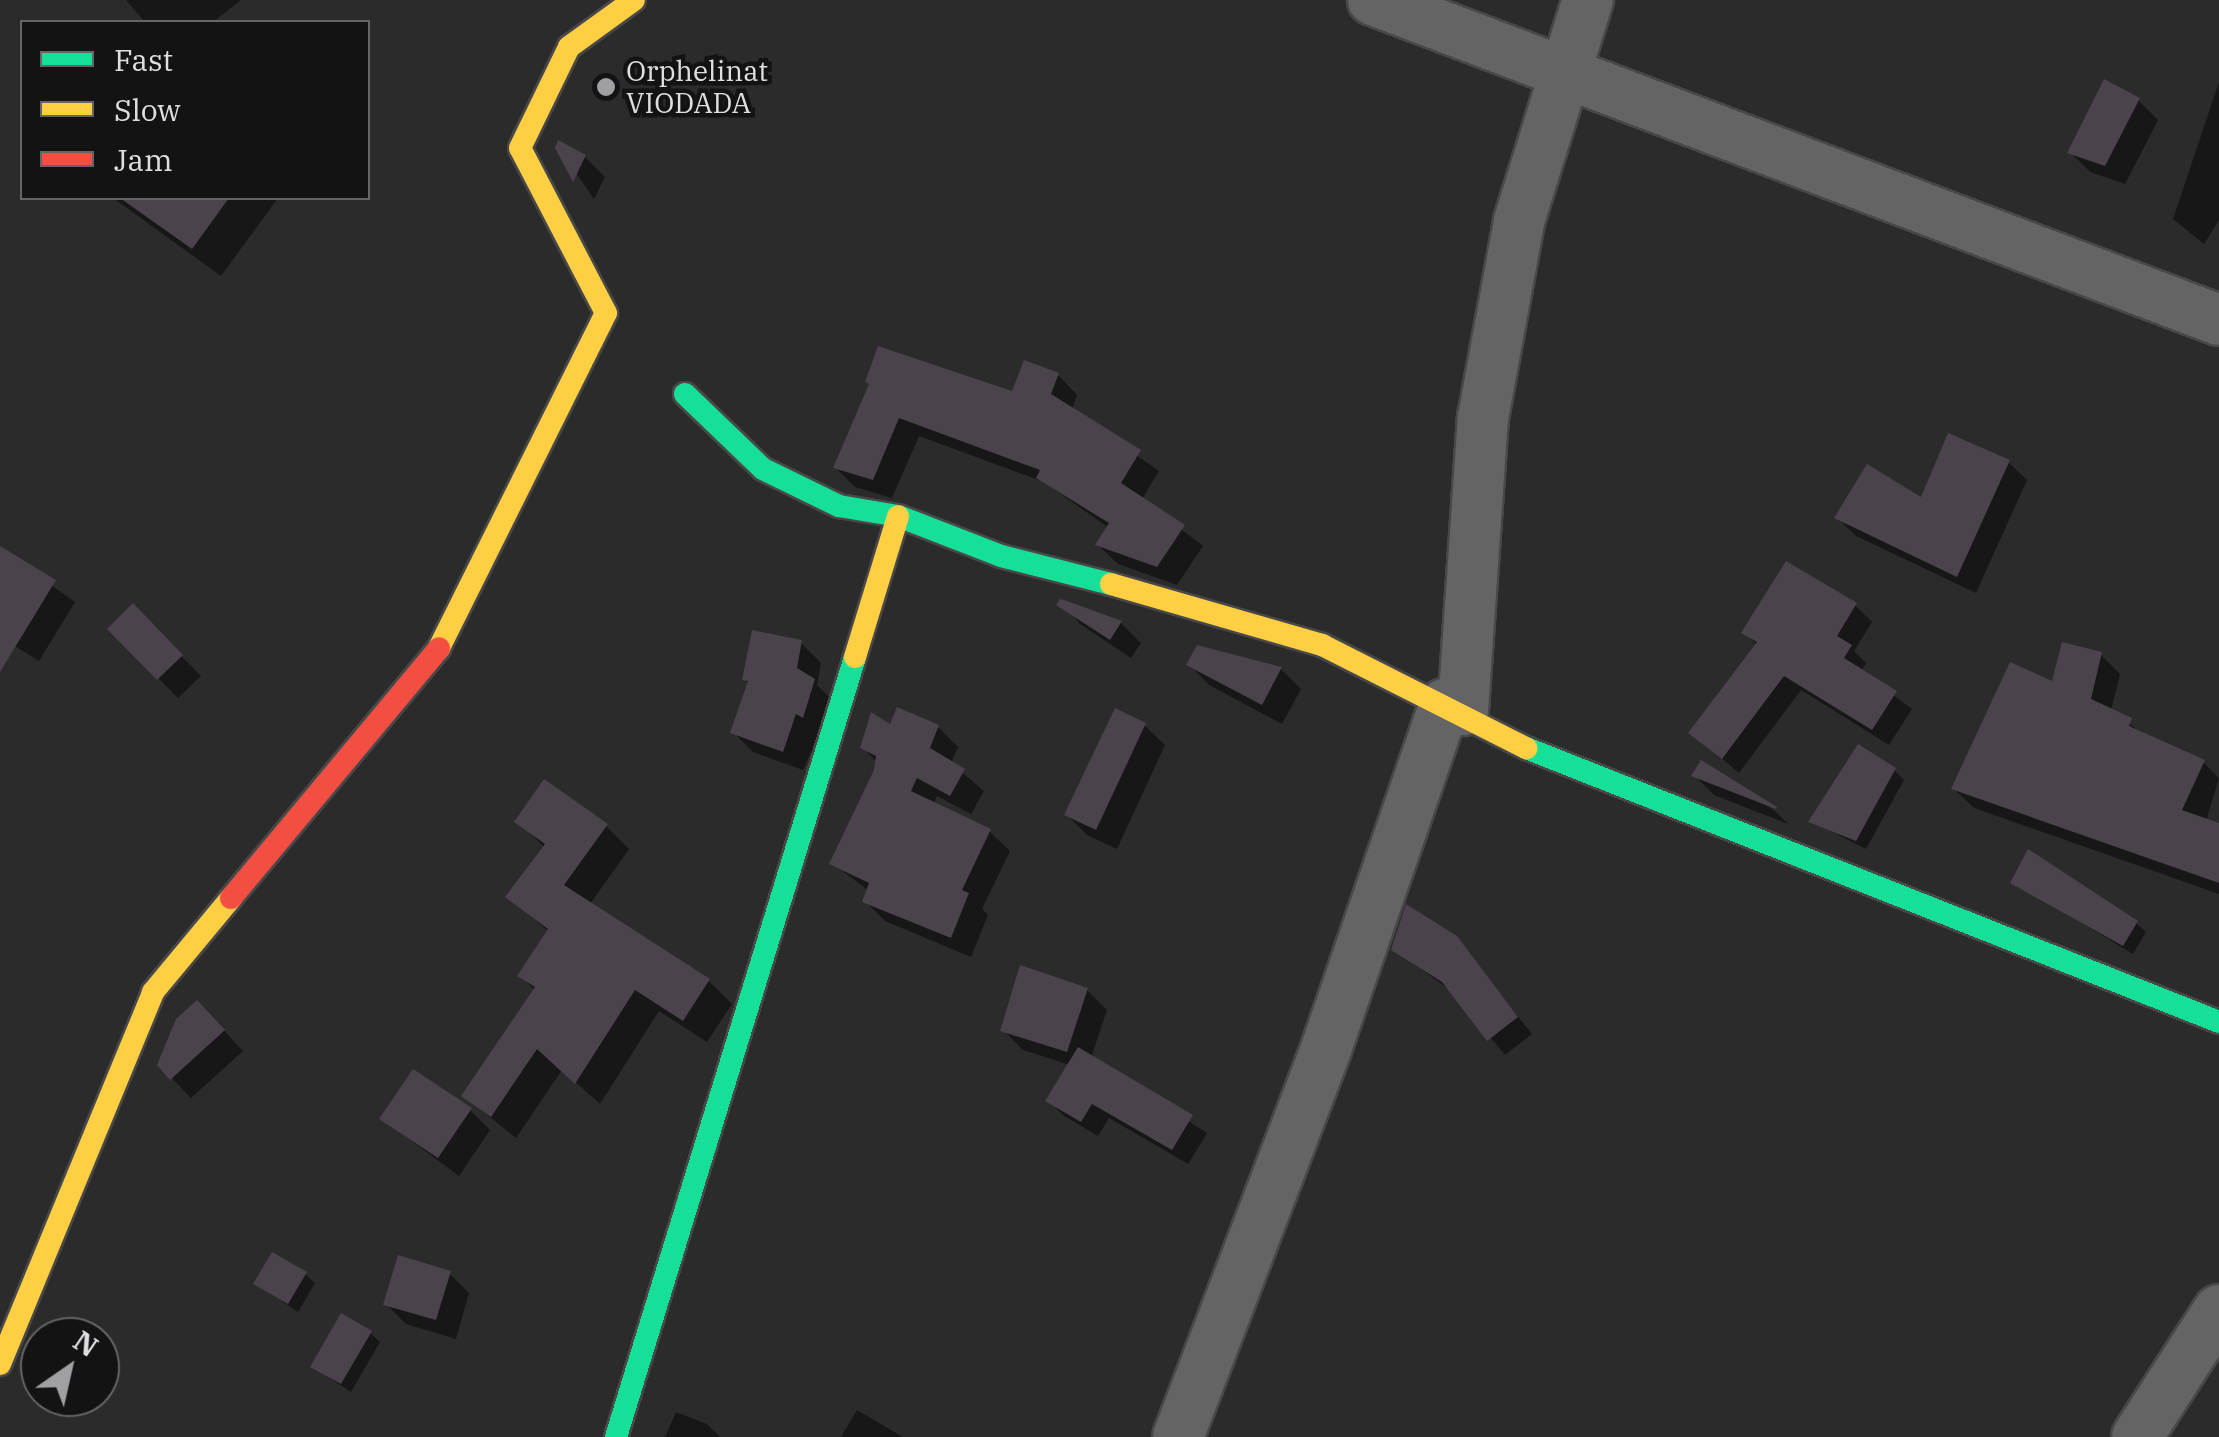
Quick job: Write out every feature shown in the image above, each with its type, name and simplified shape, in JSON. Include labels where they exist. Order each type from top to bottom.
[{"type":"street","points":[[0,1364],[153,992],[440,648],[606,313],[520,148],[569,48],[634,0]]},
{"type":"street","points":[[1373,0],[1570,71],[2219,320]]},
{"type":"street","points":[[685,394],[764,469],[838,506],[898,516],[1002,556],[1072,570],[1177,607],[1322,645],[1463,710],[1483,418],[1519,221],[1570,71],[1588,0]]},
{"type":"street","points":[[616,1437],[898,516]]},
{"type":"street","points":[[1445,704],[1494,736],[1581,772],[1731,824],[2219,1022]]},
{"type":"street","points":[[1178,1437],[1326,1050],[1445,704]]},
{"type":"street","points":[[2137,1437],[2219,1310]]},
{"type":"building","points":[[2104,79],[2140,98],[2105,166],[2067,153]]},
{"type":"building","points":[[558,140],[586,155],[573,182],[555,148]]},
{"type":"building","points":[[123,200],[228,200],[192,249]]},
{"type":"building","points":[[878,346],[1012,391],[1024,360],[1059,373],[1051,394],[1141,450],[1121,483],[1185,525],[1157,567],[1095,545],[1109,523],[1036,478],[1040,470],[899,418],[873,480],[833,468],[869,384],[865,382]]},
{"type":"building","points":[[1948,433],[2010,460],[1957,577],[1834,518],[1867,464],[1921,497]]},
{"type":"building","points":[[0,546],[56,580],[0,672]]},
{"type":"building","points":[[1786,561],[1857,603],[1837,636],[1852,645],[1844,658],[1897,691],[1872,730],[1784,676],[1722,759],[1688,733],[1757,642],[1741,633]]},
{"type":"building","points":[[1060,599],[1122,621],[1110,640],[1056,605]]},
{"type":"building","points":[[133,603],[183,655],[157,680],[107,629]]},
{"type":"building","points":[[752,630],[802,640],[797,668],[815,679],[803,718],[796,714],[783,752],[730,733],[748,681],[742,680]]},
{"type":"building","points":[[2062,642],[2102,652],[2091,699],[2132,718],[2129,726],[2205,760],[2182,810],[2219,823],[2219,883],[1951,789],[2010,662],[2052,681]]},
{"type":"building","points":[[1197,645],[1282,667],[1262,705],[1186,665]]},
{"type":"building","points":[[897,707],[939,725],[930,748],[965,769],[950,796],[917,778],[911,791],[991,829],[962,890],[969,893],[951,938],[862,902],[869,883],[829,864],[874,770],[876,756],[860,748],[871,712],[890,724]]},
{"type":"building","points":[[1115,708],[1146,723],[1096,830],[1064,815]]},
{"type":"building","points":[[1858,744],[1896,768],[1856,841],[1808,822]]},
{"type":"building","points":[[1701,760],[1777,807],[1776,809],[1691,776]]},
{"type":"building","points":[[544,779],[608,824],[564,885],[710,979],[683,1021],[635,990],[575,1084],[537,1049],[491,1117],[461,1096],[535,987],[517,976],[548,929],[505,897],[545,844],[514,822]]},
{"type":"building","points":[[2028,849],[2138,921],[2123,946],[2010,883]]},
{"type":"building","points":[[1406,904],[1457,936],[1518,1017],[1487,1041],[1442,982],[1391,950]]},
{"type":"building","points":[[1020,965],[1088,988],[1067,1052],[1000,1031]]},
{"type":"building","points":[[197,1000],[225,1030],[170,1080],[157,1065],[176,1019]]},
{"type":"building","points":[[1078,1047],[1193,1115],[1172,1150],[1092,1104],[1081,1122],[1045,1101]]},
{"type":"building","points":[[413,1069],[472,1108],[438,1158],[379,1119]]},
{"type":"building","points":[[272,1252],[307,1272],[288,1304],[253,1284]]},
{"type":"building","points":[[398,1255],[451,1271],[436,1320],[383,1305]]},
{"type":"building","points":[[341,1313],[372,1331],[341,1384],[310,1367]]},
{"type":"traffic: fast","points":[[685,394],[763,469],[839,506],[898,516],[1001,556],[1111,584]]},
{"type":"traffic: fast","points":[[616,1437],[855,657]]},
{"type":"traffic: fast","points":[[1526,748],[2219,1022]]},
{"type":"traffic: slow","points":[[439,648],[606,313],[520,148],[569,47],[634,0]]},
{"type":"traffic: slow","points":[[855,657],[898,516]]},
{"type":"traffic: slow","points":[[1111,584],[1322,645],[1526,748]]},
{"type":"traffic: slow","points":[[0,1364],[153,992],[231,898]]},
{"type":"traffic: jam","points":[[231,898],[439,648]]},
{"type":"place","name":"Orphelinat VIODADA","points":[[606,87]]}]
